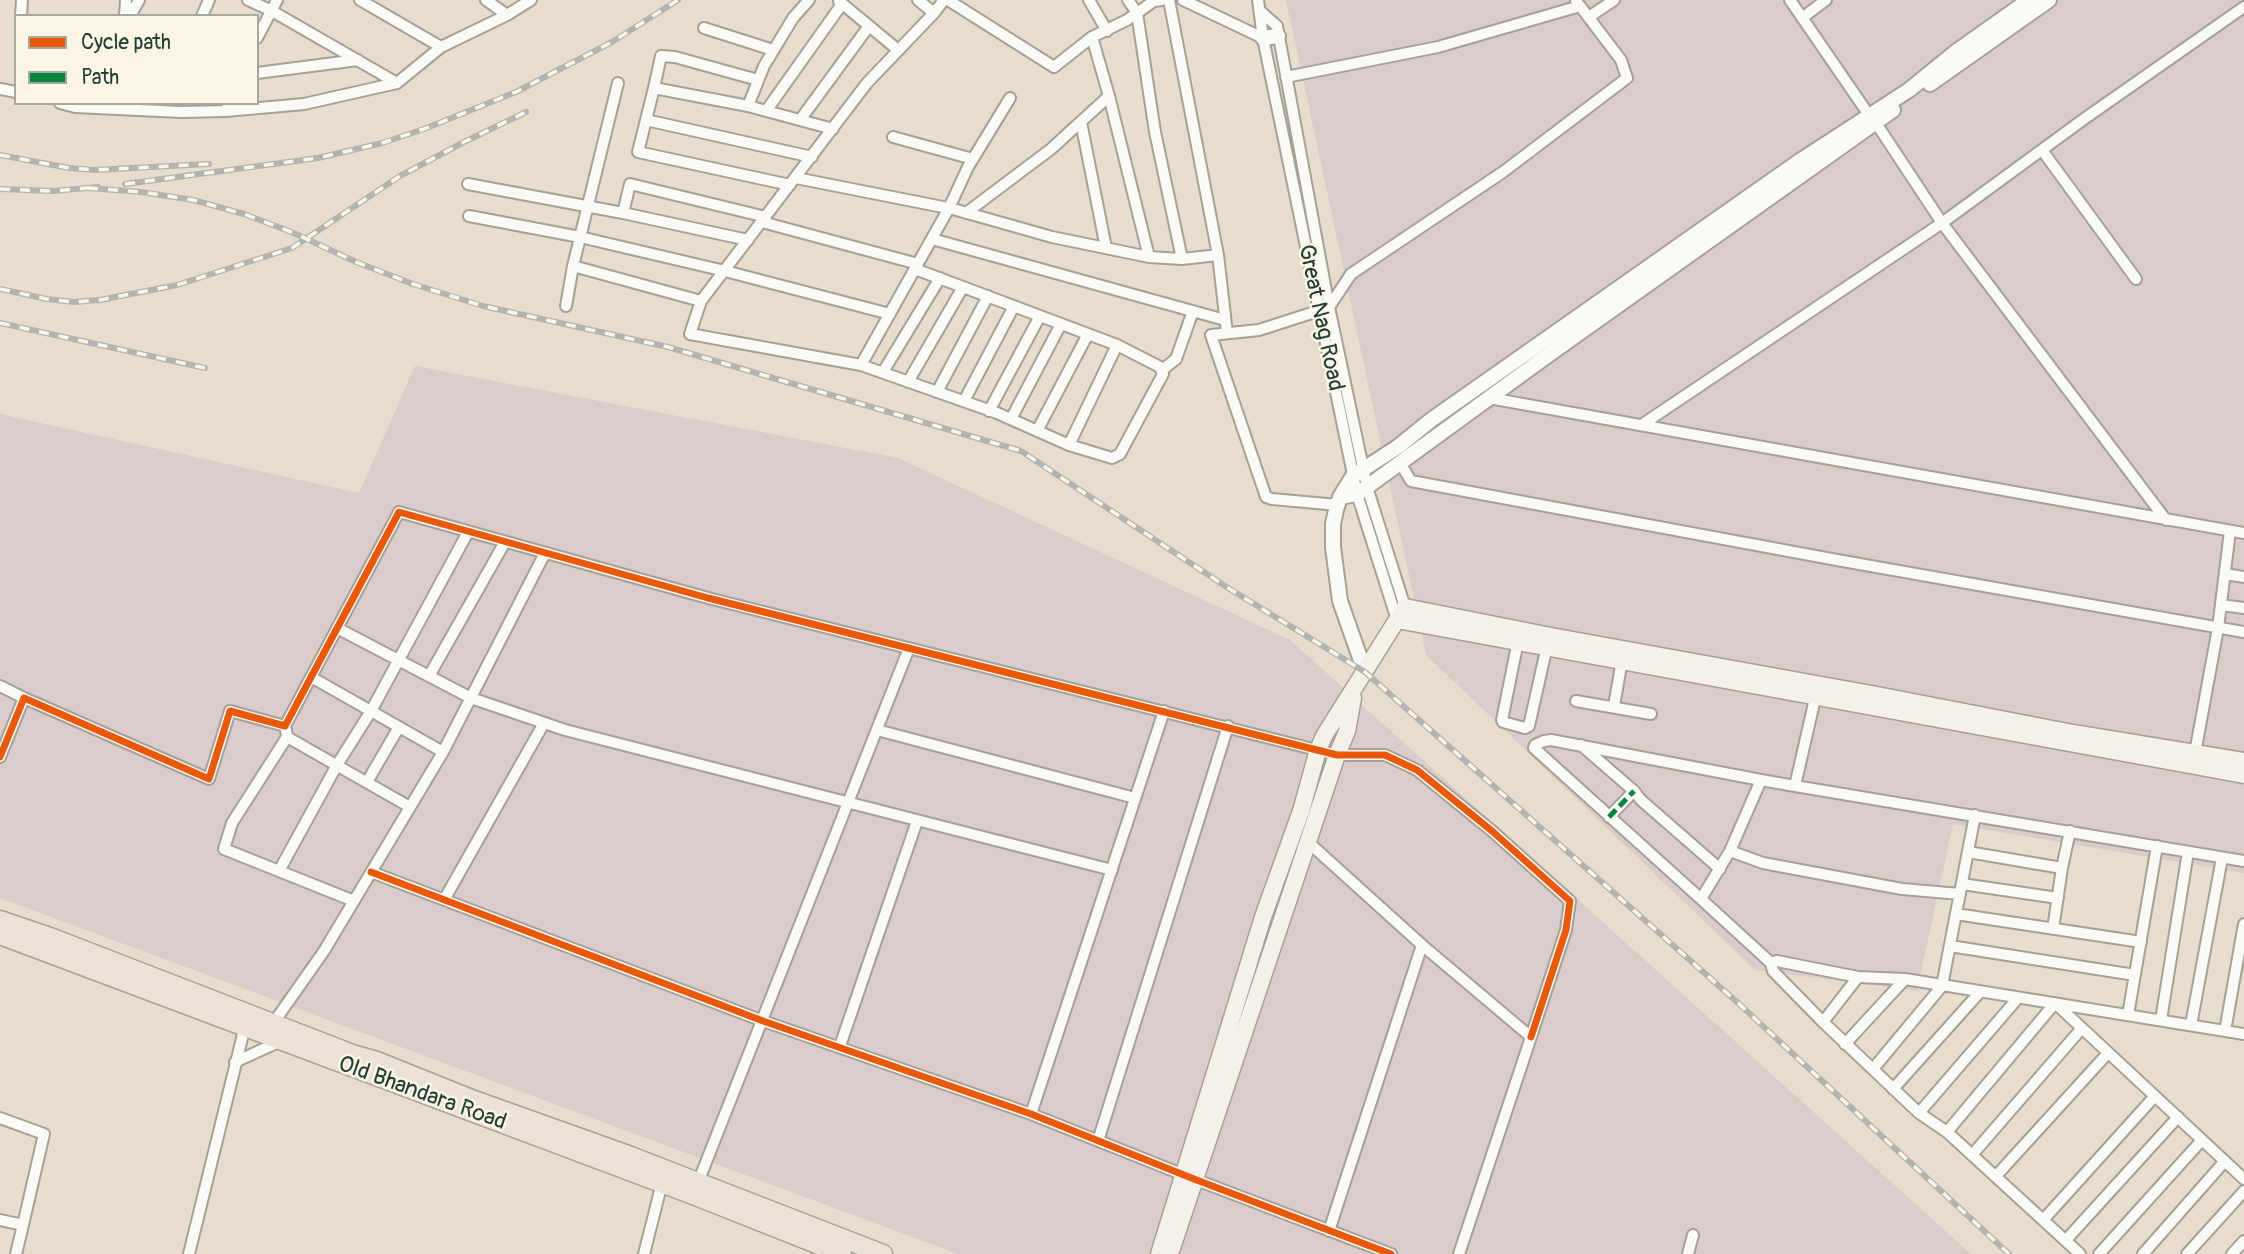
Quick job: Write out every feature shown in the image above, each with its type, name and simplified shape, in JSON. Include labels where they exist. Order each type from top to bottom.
[{"type":"highway","points":[[0,920],[50,937],[247,1020]]},
{"type":"highway","name":"Old Bhandara Road","points":[[0,935],[247,1020],[273,1033],[664,1177],[799,1229],[842,1254]]},
{"type":"highway","points":[[799,1229],[883,1254]]},
{"type":"main road","points":[[1401,613],[1518,641],[1622,660],[2244,761]]},
{"type":"main road","points":[[1170,1254],[1188,1177],[1264,917],[1301,811],[1318,750],[1324,736],[1401,613]]},
{"type":"main road","points":[[1401,613],[1556,637],[2244,775]]},
{"type":"main road","points":[[1159,1254],[1347,731],[1354,692]]},
{"type":"street","points":[[248,0],[274,5],[397,83]]},
{"type":"street","points":[[360,0],[377,5],[442,47]]},
{"type":"street","points":[[486,0],[507,15]]},
{"type":"street","points":[[76,105],[181,112],[304,104],[397,83],[442,47],[531,0]]},
{"type":"street","points":[[748,106],[773,50],[793,18],[809,0]]},
{"type":"street","points":[[918,0],[934,13]]},
{"type":"street","points":[[623,213],[630,184],[764,219],[917,267],[1117,345],[1160,367],[1163,374],[1121,454],[1112,458],[1069,445],[1011,419],[862,365],[691,334],[701,301],[725,271],[748,240],[764,219],[793,181],[811,157],[833,129],[867,83],[946,0],[1054,67],[1092,37],[1107,31],[1154,1],[1162,0]]},
{"type":"street","points":[[1089,0],[1107,31]]},
{"type":"street","points":[[1128,0],[1137,13],[1155,132],[1182,258]]},
{"type":"street","points":[[1169,0],[1218,255],[1227,333]]},
{"type":"street","points":[[1183,0],[1263,38],[1278,36]]},
{"type":"street","points":[[1589,17],[1614,0]]},
{"type":"street","points":[[1790,0],[1942,223],[2166,520]]},
{"type":"street","points":[[1802,18],[1826,0]]},
{"type":"street","points":[[1873,119],[1957,51],[2029,0]]},
{"type":"street","points":[[1286,77],[1438,47],[1578,3],[1621,60],[1627,78],[1503,172],[1352,275],[1324,309],[1258,330],[1211,335],[1266,497],[1339,501],[1362,490],[1431,420],[1484,392],[1801,160],[1873,119],[2049,0]]},
{"type":"street","points":[[766,111],[840,2],[898,50]]},
{"type":"street","points":[[259,34],[274,5]]},
{"type":"street","points":[[1259,6],[1277,26],[1324,309]]},
{"type":"street","name":"Great Nag Road","points":[[1259,6],[1263,38],[1358,473],[1401,613]]},
{"type":"street","points":[[1643,424],[1942,223],[2244,7]]},
{"type":"street","points":[[800,120],[869,26]]},
{"type":"street","points":[[704,29],[773,50]]},
{"type":"street","points":[[1092,37],[1149,257]]},
{"type":"street","points":[[758,80],[674,57],[661,56],[638,152],[949,208],[1052,237],[1149,257],[1218,255]]},
{"type":"street","points":[[259,73],[358,60]]},
{"type":"street","points":[[566,306],[573,266],[618,83]]},
{"type":"street","points":[[654,88],[748,106],[833,129]]},
{"type":"street","points":[[967,213],[1051,149],[1109,96]]},
{"type":"street","points":[[862,365],[949,208],[973,159],[1010,98]]},
{"type":"street","points":[[646,120],[811,157]]},
{"type":"street","points":[[1081,122],[1106,248]]},
{"type":"street","points":[[893,137],[973,159]]},
{"type":"street","points":[[2042,150],[2136,279]]},
{"type":"street","points":[[468,184],[748,240]]},
{"type":"street","points":[[469,216],[580,237],[890,314]]},
{"type":"street","points":[[932,239],[1225,320]]},
{"type":"street","points":[[573,266],[701,301]]},
{"type":"street","points":[[883,372],[940,278]]},
{"type":"street","points":[[908,382],[963,287]]},
{"type":"street","points":[[937,392],[988,296]]},
{"type":"street","points":[[964,401],[1014,306]]},
{"type":"street","points":[[1162,370],[1176,359],[1193,311]]},
{"type":"street","points":[[989,411],[1040,316]]},
{"type":"street","points":[[1011,419],[1061,324]]},
{"type":"street","points":[[1037,431],[1088,334]]},
{"type":"street","points":[[1069,445],[1117,345]]},
{"type":"street","points":[[1484,392],[1643,424],[2244,533]]},
{"type":"street","points":[[1365,672],[1339,601],[1332,533],[1339,501],[1358,473],[1397,456]]},
{"type":"street","points":[[1397,456],[1411,481],[2244,632]]},
{"type":"street","points":[[354,901],[224,849],[232,823],[286,731],[311,677],[399,512],[708,598],[1337,755],[1385,755],[1417,770],[1492,831],[1570,901],[1566,930],[1459,1254]]},
{"type":"street","points":[[279,871],[337,765],[372,711],[468,531]]},
{"type":"street","points":[[2196,753],[2218,628],[2230,531]]},
{"type":"street","points":[[429,676],[505,542]]},
{"type":"street","points":[[235,1062],[273,1033],[324,951],[443,752],[545,553]]},
{"type":"street","points":[[2225,574],[2244,577]]},
{"type":"street","points":[[2221,605],[2244,608]]},
{"type":"street","points":[[337,628],[471,698],[565,730],[1112,870]]},
{"type":"street","points":[[1518,641],[1502,720],[1525,728],[1528,726],[1547,646]]},
{"type":"street","points":[[695,1189],[909,648]]},
{"type":"street","points":[[1614,706],[1622,660]]},
{"type":"street","points":[[311,677],[443,752]]},
{"type":"street","points":[[0,686],[209,779],[230,710],[286,731],[337,765],[410,807]]},
{"type":"street","points":[[1795,786],[1817,690]]},
{"type":"street","points":[[0,757],[24,698]]},
{"type":"street","points":[[1576,701],[1651,713]]},
{"type":"street","points":[[1031,1114],[1164,711]]},
{"type":"street","points":[[444,900],[544,723]]},
{"type":"street","points":[[1098,1141],[1228,726]]},
{"type":"street","points":[[367,782],[399,727]]},
{"type":"street","points":[[877,730],[1135,798]]},
{"type":"street","points":[[2080,1254],[1972,1154],[1893,1089],[1773,971],[1770,963],[1534,748],[1535,745],[1544,741],[1581,745],[1795,786],[2244,861]]},
{"type":"street","points":[[1581,745],[1720,869]]},
{"type":"street","points":[[1700,899],[1730,851],[1761,780]]},
{"type":"street","points":[[1609,817],[1634,791]]},
{"type":"street","points":[[1874,1069],[1942,986],[1975,815]]},
{"type":"street","points":[[840,1046],[917,821]]},
{"type":"street","points":[[2053,929],[2070,831]]},
{"type":"street","points":[[1308,842],[1422,946],[1531,1037]]},
{"type":"street","points":[[2128,1015],[2157,846]]},
{"type":"street","points":[[1730,851],[1763,863],[1902,889],[1961,889],[2058,898]]},
{"type":"street","points":[[1968,852],[2062,868]]},
{"type":"street","points":[[2161,1020],[2188,852]]},
{"type":"street","points":[[2191,1025],[2222,858]]},
{"type":"street","points":[[371,872],[763,1021],[1031,1114],[1391,1254]]},
{"type":"street","points":[[1956,914],[2141,942]]},
{"type":"street","points":[[2225,1031],[2244,924]]},
{"type":"street","points":[[1329,1231],[1422,946]]},
{"type":"street","points":[[1950,946],[2135,975]]},
{"type":"street","points":[[1770,963],[1777,961],[1858,977],[1905,979],[2244,1034]]},
{"type":"street","points":[[1823,1022],[1858,977]]},
{"type":"street","points":[[1845,1044],[1905,979]]},
{"type":"street","points":[[1893,1089],[1980,992]]},
{"type":"street","points":[[1919,1113],[2018,998]]},
{"type":"street","points":[[2055,1003],[2244,1178]]},
{"type":"street","points":[[1947,1132],[2055,1003]]},
{"type":"street","points":[[188,1254],[247,1020]]},
{"type":"street","points":[[1972,1154],[2082,1028]]},
{"type":"street","points":[[1996,1176],[2108,1052]]},
{"type":"street","points":[[2044,1219],[2155,1096]]},
{"type":"street","points":[[2066,1240],[2178,1117]]},
{"type":"street","points":[[0,1118],[44,1134],[16,1254]]},
{"type":"street","points":[[2099,1254],[2202,1139]]},
{"type":"street","points":[[2143,1254],[2225,1161]]},
{"type":"street","points":[[644,1254],[664,1177]]},
{"type":"street","points":[[2187,1254],[2244,1191]]},
{"type":"street","points":[[0,1220],[23,1225]]},
{"type":"street","points":[[1688,1254],[1693,1235]]},
{"type":"street","points":[[2232,1254],[2244,1241]]},
{"type":"shaded area","points":[[1286,0],[2244,0],[2244,873],[1953,824],[1917,991],[1755,970],[1426,655]]},
{"type":"shaded area","points":[[415,366],[898,458],[1290,640],[1971,1254],[958,1254],[0,898],[0,414],[359,493]]},
{"type":"railway","points":[[125,184],[318,158],[382,143],[516,92],[612,42],[678,0]]},
{"type":"railway","points":[[0,289],[74,302],[100,300],[177,285],[292,248],[400,176],[526,112]]},
{"type":"railway","points":[[0,155],[94,170],[209,164]]},
{"type":"railway","points":[[0,189],[53,191],[98,187]]},
{"type":"railway","points":[[88,188],[193,200],[244,214],[413,284],[483,306],[668,347],[1021,451],[1225,586],[1365,672],[1737,1002],[2009,1254]]},
{"type":"railway","points":[[0,323],[205,368]]},
{"type":"marked path","points":[[1609,817],[1634,791]]},
{"type":"cycle path","points":[[0,757],[24,698],[209,779],[230,711],[285,726],[399,512],[708,598],[1337,755],[1385,755],[1417,770],[1492,831],[1570,901],[1566,930],[1531,1037]]},
{"type":"cycle path","points":[[371,872],[763,1021],[1031,1114],[1391,1254]]}]
